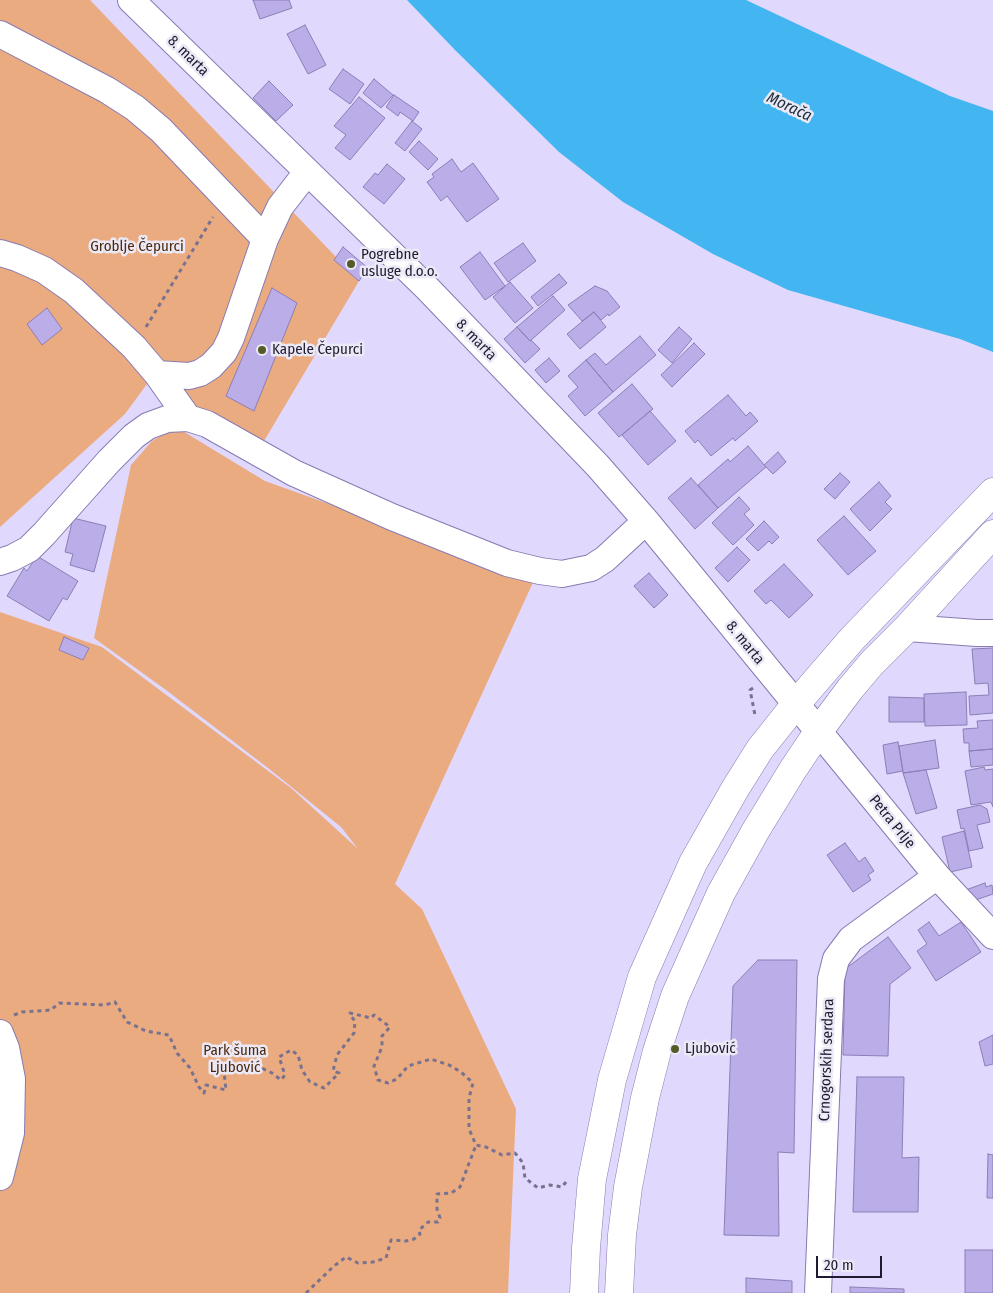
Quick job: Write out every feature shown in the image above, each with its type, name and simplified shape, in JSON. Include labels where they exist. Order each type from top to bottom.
[{"type":"main road","points":[[584,1293],[592,1179],[601,1127],[621,1044],[642,977],[693,863],[760,749],[795,704],[852,639],[986,499]]},
{"type":"main road","points":[[619,1293],[622,1235],[635,1143],[645,1098],[657,1051],[675,996],[721,893],[756,830],[818,732],[850,689],[872,662],[907,628],[993,534]]},
{"type":"street","name":"8. marta","points":[[131,0],[428,289],[598,466],[646,521],[795,704]]},
{"type":"street","points":[[0,34],[107,90],[135,108],[161,130],[265,239]]},
{"type":"street","points":[[157,374],[189,376],[211,366],[224,352],[231,338],[265,239],[280,207],[307,172]]},
{"type":"street","points":[[0,253],[44,270],[74,291],[134,347],[157,374],[188,418]]},
{"type":"street","points":[[0,562],[29,549],[134,436],[148,426],[167,419],[188,418],[207,424],[294,473],[392,517],[507,563],[540,571],[562,574],[591,568],[604,559],[646,521]]},
{"type":"street","points":[[907,628],[993,633]]},
{"type":"street","name":"Petra Prlje","points":[[795,704],[937,876],[993,936]]},
{"type":"street","name":"Crnogorskih serdara","points":[[818,1293],[831,979],[836,959],[851,939],[937,876]]},
{"type":"street","points":[[0,1177],[11,1133],[12,1079],[4,1025]]},
{"type":"path","points":[[134,347],[225,197]]},
{"type":"path","points":[[4,1025],[22,1012],[51,1010],[59,1003],[105,1005],[115,1002],[127,1022],[146,1031],[169,1035],[177,1053],[190,1068],[204,1093],[206,1085],[226,1090],[224,1072],[257,1066],[272,1073],[281,1080],[285,1075],[279,1057],[291,1050],[298,1055],[302,1070],[310,1082],[324,1088],[339,1073],[333,1071],[337,1055],[354,1033],[355,1021],[350,1013],[371,1018],[374,1015],[390,1027],[382,1036],[382,1047],[374,1066],[378,1080],[388,1083],[397,1079],[408,1066],[431,1059],[461,1072],[473,1083],[468,1098],[469,1129],[476,1145],[460,1186],[451,1193],[437,1194],[440,1218],[438,1222],[428,1222],[414,1239],[406,1241],[391,1240],[386,1258],[373,1262],[358,1263],[346,1257],[306,1293]]},
{"type":"path","points":[[476,1145],[486,1147],[502,1155],[515,1153],[523,1163],[525,1178],[538,1188],[550,1185],[562,1188],[567,1181]]},
{"type":"green space","name":"Groblje Čepurci","points":[[0,0],[90,0],[359,281],[264,441],[178,404],[147,384],[125,414],[0,527]]},
{"type":"green space","name":"Park šuma Ljubović","points":[[176,427],[265,481],[535,578],[395,884],[422,909],[516,1109],[508,1293],[0,1293],[0,612],[102,647],[291,788],[358,849],[341,827],[268,768],[94,638],[131,465],[152,441]]},
{"type":"water","name":"Morača","points":[[407,0],[746,0],[950,96],[993,111],[993,352],[960,339],[788,290],[713,254],[623,202],[559,152]]},
{"type":"building","points":[[253,0],[289,0],[292,8],[260,19]]},
{"type":"building","points":[[305,25],[326,65],[308,74],[287,34]]},
{"type":"building","points":[[343,69],[364,84],[350,104],[329,89]]},
{"type":"building","points":[[374,79],[393,95],[381,108],[363,93]]},
{"type":"building","points":[[269,81],[293,105],[276,121],[253,98]]},
{"type":"building","points":[[394,95],[419,112],[413,121],[400,112],[398,116],[386,107]]},
{"type":"building","points":[[359,97],[385,118],[350,160],[335,148],[346,135],[334,126]]},
{"type":"building","points":[[412,121],[422,129],[405,151],[395,143]]},
{"type":"building","points":[[419,141],[438,159],[428,170],[409,152]]},
{"type":"building","points":[[452,159],[461,172],[473,163],[499,199],[467,222],[447,196],[441,201],[427,182],[434,177],[432,174]]},
{"type":"building","points":[[387,164],[405,179],[384,204],[363,187],[375,173],[378,175]]},
{"type":"building","points":[[523,243],[536,261],[508,282],[494,263]]},
{"type":"building","name":"Pogrebne usluge d.o.o.","points":[[343,247],[368,268],[359,281],[334,260]]},
{"type":"building","points":[[480,252],[505,286],[485,300],[460,267]]},
{"type":"building","points":[[559,274],[567,283],[538,306],[531,297]]},
{"type":"building","points":[[510,282],[533,308],[515,323],[493,297]]},
{"type":"building","points":[[595,286],[607,291],[620,307],[601,320],[594,312],[582,321],[568,305]]},
{"type":"building","name":"Kapele Čepurci","points":[[272,288],[297,303],[254,411],[226,396]]},
{"type":"building","points":[[553,296],[565,310],[530,341],[517,327]]},
{"type":"building","points":[[47,308],[62,329],[42,345],[27,324]]},
{"type":"building","points":[[594,312],[606,327],[580,349],[567,334]]},
{"type":"building","points":[[517,327],[540,349],[525,363],[504,339]]},
{"type":"building","points":[[679,327],[692,339],[672,363],[658,350]]},
{"type":"building","points":[[640,336],[656,355],[613,392],[586,360],[595,353],[606,365]]},
{"type":"building","points":[[694,343],[705,354],[672,387],[661,375]]},
{"type":"building","points":[[549,358],[560,371],[546,383],[535,370]]},
{"type":"building","points":[[586,360],[613,392],[585,416],[568,396],[578,387],[568,376]]},
{"type":"building","points":[[632,384],[653,409],[619,437],[598,413]]},
{"type":"building","points":[[728,395],[746,416],[750,412],[758,421],[735,441],[733,438],[711,456],[698,440],[695,443],[685,431]]},
{"type":"building","points":[[650,411],[676,441],[648,465],[622,435]]},
{"type":"building","points":[[748,446],[766,467],[718,508],[698,485],[728,459],[730,462]]},
{"type":"building","points":[[778,452],[786,462],[773,474],[764,465]]},
{"type":"building","points":[[840,473],[850,482],[835,499],[824,489]]},
{"type":"building","points":[[691,478],[718,508],[695,529],[668,498]]},
{"type":"building","points":[[879,482],[891,496],[885,502],[892,509],[870,531],[850,509]]},
{"type":"building","points":[[739,497],[750,509],[744,514],[754,525],[733,545],[712,523]]},
{"type":"building","points":[[844,516],[876,551],[848,575],[817,540]]},
{"type":"building","points":[[73,518],[106,526],[94,572],[70,565],[73,554],[65,552]]},
{"type":"building","points":[[764,521],[779,537],[772,544],[769,541],[758,551],[746,539]]},
{"type":"building","points":[[737,547],[750,560],[728,582],[715,568]]},
{"type":"building","points":[[37,556],[78,581],[67,600],[63,598],[49,621],[7,596],[24,568],[27,571]]},
{"type":"building","points":[[784,564],[813,595],[789,618],[771,600],[766,604],[754,591]]},
{"type":"building","points":[[649,573],[668,595],[654,608],[634,586]]},
{"type":"building","points":[[64,637],[89,648],[83,660],[59,650]]},
{"type":"building","points":[[993,648],[993,713],[970,715],[969,696],[989,695],[988,683],[975,684],[972,649]]},
{"type":"building","points":[[966,692],[967,725],[925,726],[924,694]]},
{"type":"building","points":[[889,697],[924,698],[924,722],[889,722]]},
{"type":"building","points":[[993,720],[993,749],[969,751],[969,743],[964,743],[963,729],[978,728],[977,721]]},
{"type":"building","points":[[935,740],[939,768],[903,773],[899,746]]},
{"type":"building","points":[[898,742],[903,771],[887,774],[883,745]]},
{"type":"building","points":[[993,749],[993,765],[971,767],[969,751]]},
{"type":"building","points":[[984,767],[985,770],[993,769],[993,807],[991,802],[971,805],[965,771]]},
{"type":"building","points":[[926,770],[937,808],[916,814],[903,773]]},
{"type":"building","points":[[980,805],[987,809],[990,822],[977,825],[983,848],[969,851],[964,828],[961,829],[957,810]]},
{"type":"building","points":[[964,831],[972,867],[950,872],[942,837]]},
{"type":"building","points":[[845,843],[859,862],[865,857],[874,871],[868,875],[871,880],[853,892],[827,855]]},
{"type":"building","points":[[985,883],[986,887],[992,885],[993,894],[967,903],[963,891]]},
{"type":"building","points":[[929,922],[939,936],[961,922],[981,952],[936,981],[917,951],[927,944],[918,930]]},
{"type":"building","points":[[888,937],[911,968],[890,984],[888,1056],[843,1055],[845,969]]},
{"type":"building","points":[[758,960],[797,960],[794,1153],[778,1152],[779,1236],[724,1235],[733,986]]},
{"type":"building","points":[[993,1035],[993,1064],[985,1066],[979,1042]]},
{"type":"building","points":[[857,1077],[904,1077],[902,1158],[919,1157],[918,1212],[853,1212]]},
{"type":"building","points":[[988,1154],[993,1155],[993,1198],[987,1198]]},
{"type":"building","points":[[965,1250],[993,1250],[993,1293],[965,1293]]},
{"type":"building","points":[[746,1278],[792,1281],[792,1293],[746,1293]]},
{"type":"building","points":[[850,1287],[904,1289],[904,1293],[850,1293]]},
{"type":"place","name":"Pogrebne usluge d.o.o.","points":[[351,264]]},
{"type":"place","name":"Kapele Čepurci","points":[[262,350]]},
{"type":"place","name":"Ljubović","points":[[675,1049]]}]
